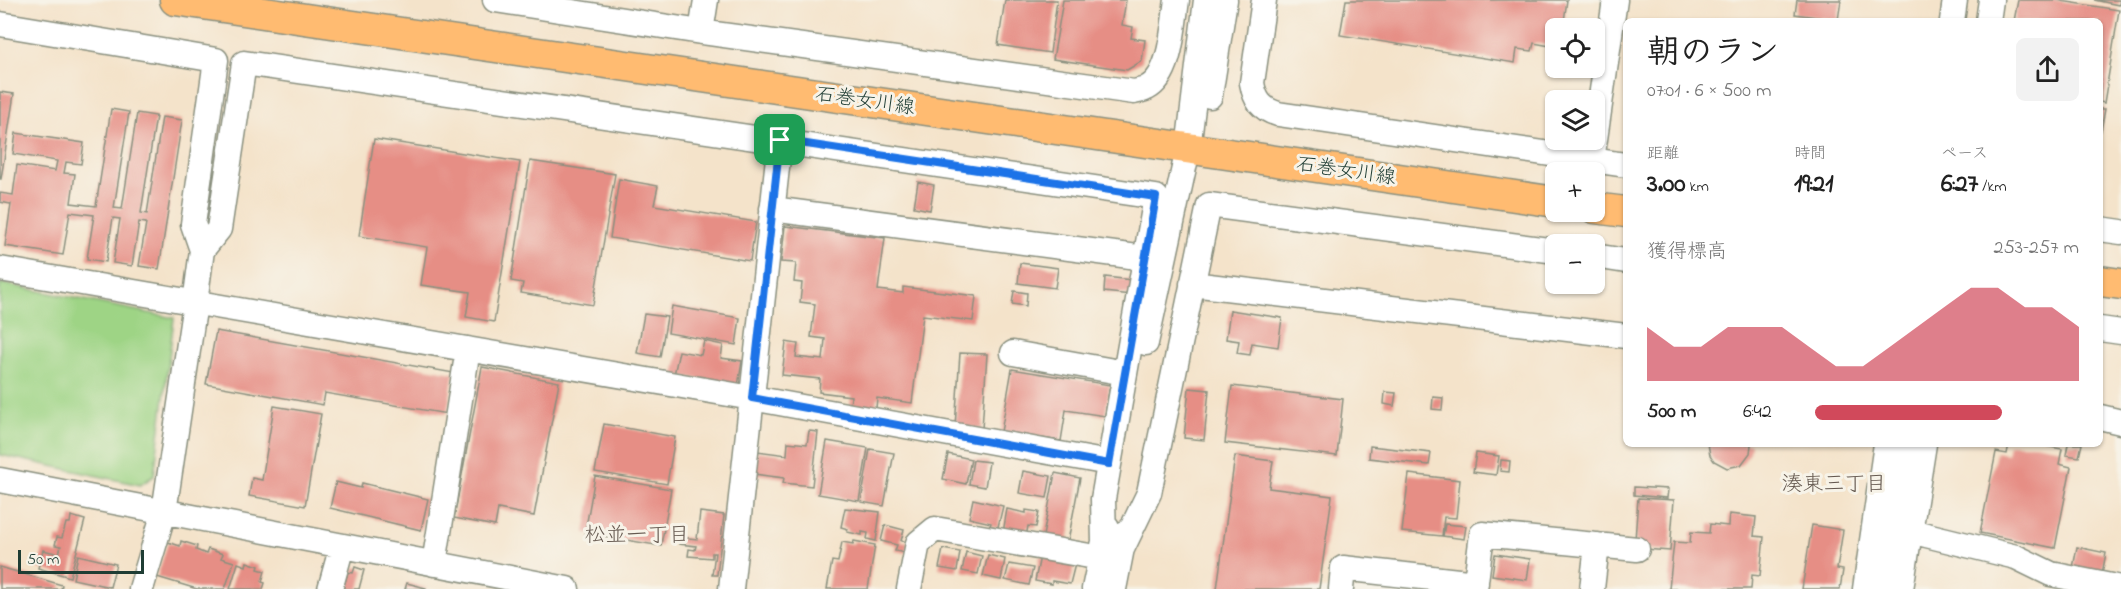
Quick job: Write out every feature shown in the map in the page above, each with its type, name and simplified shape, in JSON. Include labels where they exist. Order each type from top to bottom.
[{"type":"main road","name":"石巻女川線","points":[[175,0],[239,5],[1195,150],[1545,200]]},
{"type":"main road","points":[[1605,209],[1623,212]]},
{"type":"main road","points":[[2103,281],[2121,284]]},
{"type":"street","points":[[495,0],[701,32],[1134,92],[1146,89],[1156,82],[1167,64],[1177,0]]},
{"type":"street","points":[[701,32],[706,0]]},
{"type":"street","points":[[1195,150],[1206,0]]},
{"type":"street","points":[[1094,589],[1109,549],[1225,0]]},
{"type":"street","points":[[1264,0],[1252,83],[1258,103],[1267,111],[1623,165]]},
{"type":"street","points":[[1592,160],[1615,0]]},
{"type":"street","points":[[1952,18],[1955,0]]},
{"type":"street","points":[[1969,18],[1972,0]]},
{"type":"street","points":[[1988,18],[1991,0]]},
{"type":"street","points":[[0,24],[216,60],[193,224],[202,250],[195,303],[164,512],[141,589]]},
{"type":"street","points":[[202,250],[219,229],[244,63],[1156,197],[1103,499],[1114,589]]},
{"type":"street","points":[[732,589],[780,140]]},
{"type":"street","points":[[1109,549],[1149,493],[1209,205],[1545,250]]},
{"type":"street","points":[[772,208],[1145,258]]},
{"type":"street","points":[[2103,229],[2121,232]]},
{"type":"street","points":[[1605,258],[1623,261]]},
{"type":"street","points":[[0,269],[752,398],[1109,464]]},
{"type":"street","points":[[1192,284],[1623,336]]},
{"type":"street","points":[[2103,329],[2121,332]]},
{"type":"street","points":[[434,564],[468,349]]},
{"type":"street","points":[[1013,353],[1125,373]]},
{"type":"street","points":[[2103,418],[2121,422]]},
{"type":"street","points":[[1865,589],[1886,447]]},
{"type":"street","points":[[1882,589],[1904,447]]},
{"type":"street","points":[[1901,589],[1924,447]]},
{"type":"street","points":[[0,480],[33,495],[164,512],[434,564],[528,585],[567,589]]},
{"type":"street","points":[[909,589],[918,543],[935,529],[1109,549]]},
{"type":"street","points":[[1910,531],[2016,557],[2051,574],[2121,588]]},
{"type":"street","points":[[1341,589],[1343,568],[1475,586],[1482,534],[1637,549]]},
{"type":"street","points":[[1592,589],[1597,545]]},
{"type":"street","points":[[330,589],[342,546]]},
{"type":"green space","points":[[0,283],[174,318],[154,476],[140,485],[0,455]]},
{"type":"building","points":[[1005,0],[1057,0],[1050,53],[998,45]]},
{"type":"building","points":[[1063,0],[1126,0],[1122,25],[1133,27],[1131,38],[1145,40],[1142,61],[1127,70],[1053,59]]},
{"type":"building","points":[[1346,0],[1567,0],[1564,18],[1545,18],[1545,45],[1534,43],[1532,51],[1517,49],[1515,63],[1340,35]]},
{"type":"building","points":[[1797,0],[1841,0],[1838,18],[1795,14]]},
{"type":"building","points":[[2018,0],[2055,0],[2119,10],[2104,103],[2103,18],[2015,18]]},
{"type":"building","points":[[2094,0],[2120,0],[2119,5]]},
{"type":"building","points":[[0,92],[14,94],[1,179],[0,179]]},
{"type":"building","points":[[111,109],[129,112],[114,208],[122,209],[137,113],[156,116],[141,213],[147,214],[162,117],[182,120],[159,269],[139,266],[146,223],[139,222],[132,266],[113,263],[120,219],[113,218],[106,262],[87,259],[94,215],[70,212],[63,255],[5,246],[11,204],[0,202],[0,193],[13,195],[17,165],[55,171],[57,161],[13,154],[16,133],[84,143],[81,164],[66,162],[64,173],[75,174],[71,203],[96,206]]},
{"type":"building","points":[[374,139],[520,162],[494,322],[466,317],[470,292],[421,285],[427,247],[359,236]]},
{"type":"building","points":[[530,161],[615,174],[593,305],[521,293],[523,283],[511,281]]},
{"type":"building","points":[[619,179],[658,186],[654,205],[756,222],[750,261],[610,238]]},
{"type":"building","points":[[918,182],[934,185],[930,210],[914,207]]},
{"type":"building","points":[[785,226],[885,238],[878,290],[903,293],[903,287],[976,296],[973,321],[923,315],[912,403],[877,398],[876,408],[850,406],[851,396],[819,392],[820,379],[782,375],[786,342],[798,344],[796,357],[823,360],[825,339],[811,337],[815,304],[800,302],[802,283],[794,282],[796,263],[781,262]]},
{"type":"building","points":[[1020,263],[1058,268],[1055,288],[1018,283]]},
{"type":"building","points":[[1105,277],[1132,280],[1131,295],[1104,292]]},
{"type":"building","points":[[1014,291],[1027,293],[1026,306],[1012,304]]},
{"type":"building","points":[[672,306],[740,318],[736,345],[668,333]]},
{"type":"building","points":[[1230,310],[1282,318],[1278,347],[1252,343],[1250,355],[1237,353],[1239,341],[1226,339]]},
{"type":"building","points":[[644,314],[667,317],[660,357],[637,353]]},
{"type":"building","points":[[216,331],[454,373],[447,414],[325,393],[323,405],[206,384]]},
{"type":"building","points":[[704,341],[723,345],[721,358],[742,361],[738,386],[674,375],[679,351],[701,355]]},
{"type":"building","points":[[960,353],[987,354],[982,429],[955,427]]},
{"type":"building","points":[[482,367],[559,382],[534,516],[498,509],[495,526],[454,518]]},
{"type":"building","points":[[1012,369],[1110,385],[1105,416],[1066,410],[1061,441],[1001,432]]},
{"type":"building","points":[[1232,386],[1343,399],[1337,456],[1225,443]]},
{"type":"building","points":[[1189,388],[1209,390],[1204,440],[1184,438]]},
{"type":"building","points":[[1385,392],[1396,393],[1394,406],[1384,404]]},
{"type":"building","points":[[1433,397],[1443,398],[1442,410],[1432,409]]},
{"type":"building","points":[[274,406],[321,414],[305,506],[249,496],[252,478],[262,480]]},
{"type":"building","points":[[604,424],[675,437],[667,484],[595,472]]},
{"type":"building","points":[[809,431],[818,432],[812,486],[783,483],[784,478],[754,474],[757,451],[787,455],[788,442],[807,444]]},
{"type":"building","points":[[827,441],[868,448],[859,501],[818,494]]},
{"type":"building","points":[[1370,446],[1431,453],[1429,465],[1369,458]]},
{"type":"building","points":[[1709,447],[1751,447],[1750,453],[1741,465],[1727,468],[1714,461]]},
{"type":"building","points":[[2008,447],[2062,449],[2059,464],[2071,467],[2055,548],[1980,533],[1996,452],[2007,454]]},
{"type":"building","points":[[2067,447],[2081,447],[2079,457],[2066,455]]},
{"type":"building","points":[[870,449],[894,453],[884,506],[861,502]]},
{"type":"building","points":[[1476,453],[1499,456],[1496,475],[1473,472]]},
{"type":"building","points":[[948,454],[971,459],[966,484],[943,479]]},
{"type":"building","points":[[1235,456],[1273,461],[1269,488],[1332,496],[1319,589],[1217,589]]},
{"type":"building","points":[[973,460],[989,462],[985,487],[969,484]]},
{"type":"building","points":[[1501,460],[1510,461],[1509,472],[1500,471]]},
{"type":"building","points":[[1023,471],[1051,476],[1047,498],[1019,493]]},
{"type":"building","points":[[1055,473],[1080,478],[1068,541],[1043,536]]},
{"type":"building","points":[[1409,474],[1460,480],[1456,518],[1444,517],[1442,536],[1402,532]]},
{"type":"building","points":[[595,476],[671,489],[661,546],[585,533]]},
{"type":"building","points":[[336,482],[361,488],[362,483],[428,499],[421,530],[330,508]]},
{"type":"building","points":[[1634,487],[1668,489],[1667,498],[1634,495]]},
{"type":"building","points":[[1638,498],[1674,500],[1670,551],[1644,549],[1635,540]]},
{"type":"building","points":[[973,499],[1003,506],[998,527],[969,518]]},
{"type":"building","points":[[845,508],[880,512],[876,541],[867,539],[868,533],[862,532],[862,535],[847,532],[848,529],[841,527]]},
{"type":"building","points":[[1007,509],[1026,513],[1026,510],[1039,512],[1036,527],[1028,526],[1026,537],[1003,533]]},
{"type":"building","points":[[700,512],[724,515],[717,575],[712,575],[715,553],[712,553],[712,558],[688,556],[689,549],[695,550],[696,546],[679,544],[680,537],[697,539]]},
{"type":"building","points":[[1729,514],[1756,517],[1754,536],[1764,537],[1760,576],[1752,575],[1751,589],[1669,589],[1674,542],[1690,543],[1691,532],[1709,533],[1710,524],[1728,526]]},
{"type":"building","points":[[71,516],[85,520],[70,577],[38,568],[43,550],[59,554],[61,546],[55,545],[57,537],[62,538],[66,523],[70,523]]},
{"type":"building","points":[[1445,524],[1466,526],[1464,539],[1443,536]]},
{"type":"building","points":[[885,525],[904,530],[901,541],[908,542],[906,553],[895,551],[897,545],[881,541]]},
{"type":"building","points":[[1812,525],[1843,530],[1837,569],[1843,570],[1840,589],[1802,589]]},
{"type":"building","points":[[181,541],[197,546],[196,550],[206,554],[208,549],[223,554],[221,558],[234,562],[225,589],[197,589],[157,577],[168,542],[180,546]]},
{"type":"building","points":[[854,541],[875,545],[868,589],[827,589],[832,561],[838,562],[842,542],[853,544]]},
{"type":"building","points":[[2077,547],[2106,553],[2102,574],[2073,568]]},
{"type":"building","points":[[943,549],[960,552],[957,571],[939,568]]},
{"type":"building","points":[[966,552],[982,556],[978,574],[962,571]]},
{"type":"building","points":[[1495,554],[1530,559],[1527,580],[1492,575]]},
{"type":"building","points":[[78,555],[116,564],[110,587],[73,579]]},
{"type":"building","points":[[988,555],[1005,559],[1001,580],[983,576]]},
{"type":"building","points":[[1040,556],[1075,564],[1070,584],[1035,581]]},
{"type":"building","points":[[247,562],[265,571],[263,589],[230,589],[238,563],[246,566]]},
{"type":"building","points":[[1009,564],[1033,568],[1029,585],[1005,580]]},
{"type":"building","points":[[0,567],[62,585],[61,589],[0,589]]},
{"type":"building","points":[[355,567],[364,570],[359,589],[343,589],[348,572],[353,573]]},
{"type":"building","points":[[407,583],[426,588],[426,589],[405,589]]},
{"type":"district","name":"湊東三丁目","points":[[1834,485]]},
{"type":"district","name":"松並一丁目","points":[[637,536]]},
{"type":"route","points":[[780,140],[1156,197],[1109,464],[752,398],[780,140]]}]
